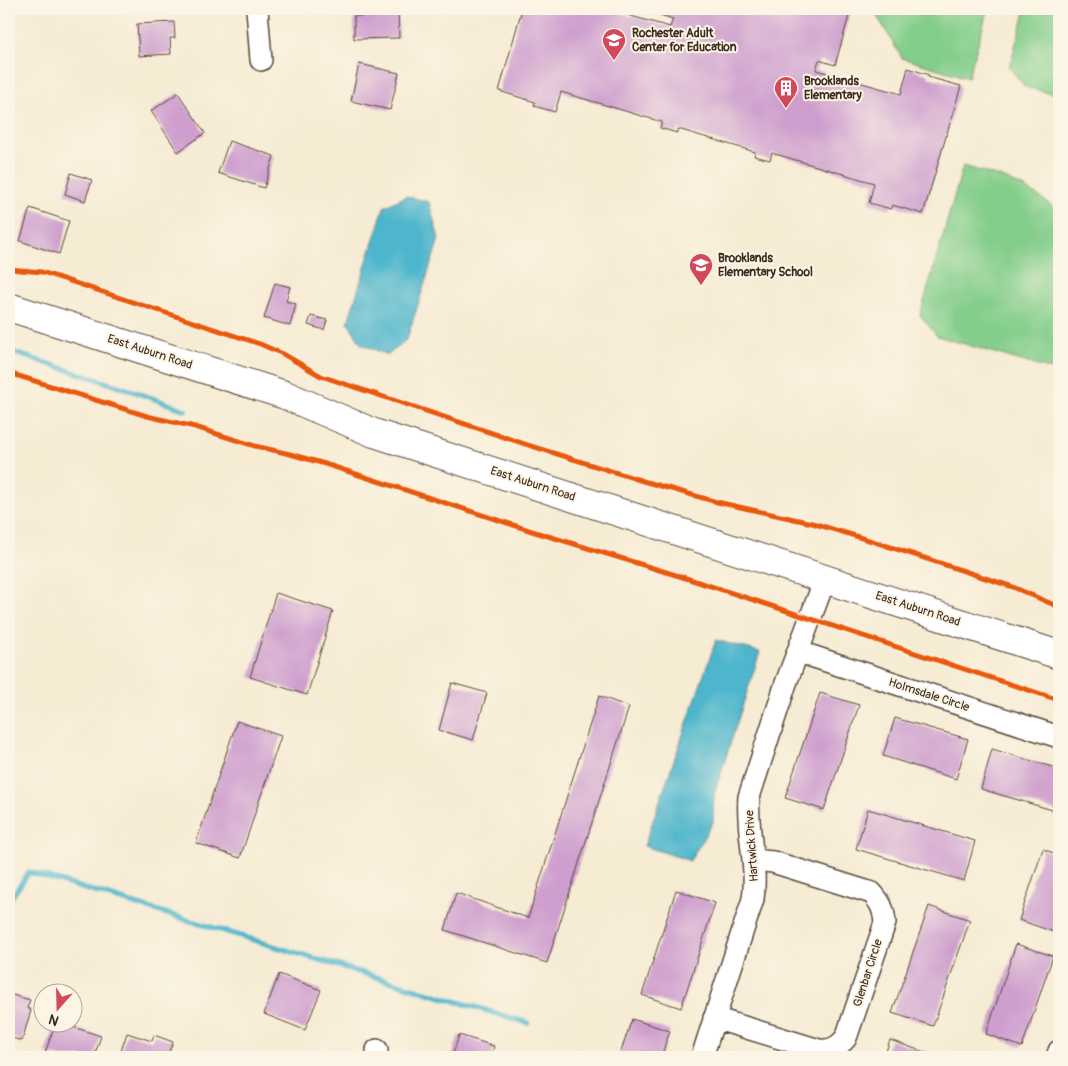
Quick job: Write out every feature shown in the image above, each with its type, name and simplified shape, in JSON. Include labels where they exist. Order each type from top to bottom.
[{"type":"main road","name":"East Auburn Road","points":[[9,307],[285,395],[374,433],[1059,655]]},
{"type":"street","points":[[257,9],[261,60]]},
{"type":"street","name":"Hartwick Drive","points":[[702,1057],[753,899],[755,884],[748,813],[750,798],[786,683],[825,579]]},
{"type":"street","name":"Holmsdale Circle","points":[[799,652],[1059,737]]},
{"type":"street","name":"Glenbar Circle","points":[[714,1018],[819,1050],[828,1051],[838,1046],[846,1038],[885,923],[884,911],[880,902],[872,893],[773,862],[753,860]]},
{"type":"street","points":[[1057,1057],[1059,1051]]},
{"type":"green space","points":[[873,9],[988,9],[968,78],[902,58]]},
{"type":"green space","points":[[1026,9],[1059,9],[1059,95],[1025,87],[1009,67]]},
{"type":"green space","points":[[963,166],[1014,183],[1037,195],[1059,212],[1059,372],[937,336],[920,315]]},
{"type":"water","points":[[406,196],[429,202],[439,239],[407,339],[388,355],[361,344],[348,322],[384,207]]},
{"type":"water","points":[[716,640],[760,652],[714,794],[713,822],[690,861],[644,846]]},
{"type":"building","points":[[364,9],[398,9],[399,38],[354,39],[354,16],[364,16]]},
{"type":"building","name":"Brooklands Elementary","points":[[522,9],[606,9],[670,27],[673,19],[657,14],[659,9],[851,9],[835,65],[819,60],[816,70],[901,94],[908,68],[929,75],[928,77],[961,86],[923,214],[892,205],[891,209],[869,203],[874,183],[772,153],[770,160],[754,156],[755,152],[678,129],[677,133],[660,128],[662,122],[561,92],[555,112],[534,106],[535,102],[499,91]]},
{"type":"building","points":[[174,22],[175,38],[170,38],[171,54],[139,56],[137,24]]},
{"type":"building","points":[[359,64],[399,73],[390,110],[351,101]]},
{"type":"building","points":[[178,93],[205,133],[178,152],[151,111]]},
{"type":"building","points":[[229,141],[274,156],[264,188],[218,173]]},
{"type":"building","points":[[71,173],[92,180],[85,201],[65,194]]},
{"type":"building","points":[[30,208],[69,221],[59,254],[20,241]]},
{"type":"building","points":[[275,283],[290,287],[286,301],[296,304],[290,326],[264,318]]},
{"type":"building","points":[[311,316],[327,320],[324,330],[308,325]]},
{"type":"building","points":[[276,593],[333,611],[307,695],[250,677]]},
{"type":"building","points":[[452,683],[487,693],[473,740],[439,730]]},
{"type":"building","points":[[820,693],[859,705],[824,810],[785,798]]},
{"type":"building","points":[[599,696],[629,707],[547,963],[445,930],[456,893],[528,918]]},
{"type":"building","points":[[895,718],[968,739],[956,779],[883,756]]},
{"type":"building","points":[[237,721],[281,736],[240,858],[196,843]]},
{"type":"building","points":[[992,749],[1059,769],[1059,812],[981,789]]},
{"type":"building","points":[[868,809],[975,841],[964,881],[856,849]]},
{"type":"building","points":[[1043,849],[1059,855],[1059,925],[1057,933],[1019,920]]},
{"type":"building","points":[[676,890],[715,903],[681,1008],[642,995]]},
{"type":"building","points":[[929,906],[970,920],[933,1026],[892,1013]]},
{"type":"building","points":[[1016,944],[1053,956],[1022,1047],[986,1034]]},
{"type":"building","points":[[279,974],[321,990],[305,1030],[264,1014]]},
{"type":"building","points":[[9,994],[30,1000],[27,1008],[31,1010],[22,1041],[9,1037]]},
{"type":"building","points":[[632,1019],[670,1031],[661,1057],[619,1057]]},
{"type":"building","points":[[82,1030],[101,1036],[94,1057],[60,1057],[45,1053],[52,1034],[82,1034]]},
{"type":"building","points":[[127,1033],[152,1041],[154,1035],[173,1042],[167,1057],[119,1057]]},
{"type":"building","points":[[459,1035],[494,1046],[491,1057],[452,1057]]},
{"type":"building","points":[[890,1040],[927,1053],[925,1057],[884,1057]]},
{"type":"waterway","points":[[9,351],[185,410]]},
{"type":"waterway","points":[[9,901],[29,872],[528,1023]]},
{"type":"cycle path","points":[[9,269],[42,272],[260,344],[283,354],[321,376],[528,445],[717,502],[812,523],[872,541],[1013,587],[1059,607]]},
{"type":"cycle path","points":[[9,373],[147,416],[195,427],[255,446],[325,464],[535,532],[689,579],[1059,700]]},
{"type":"place","name":"Rochester Adult Center for Education","points":[[614,61]]},
{"type":"place","name":"Brooklands Elementary","points":[[786,109]]},
{"type":"place","name":"Brooklands Elementary School","points":[[701,286]]}]
